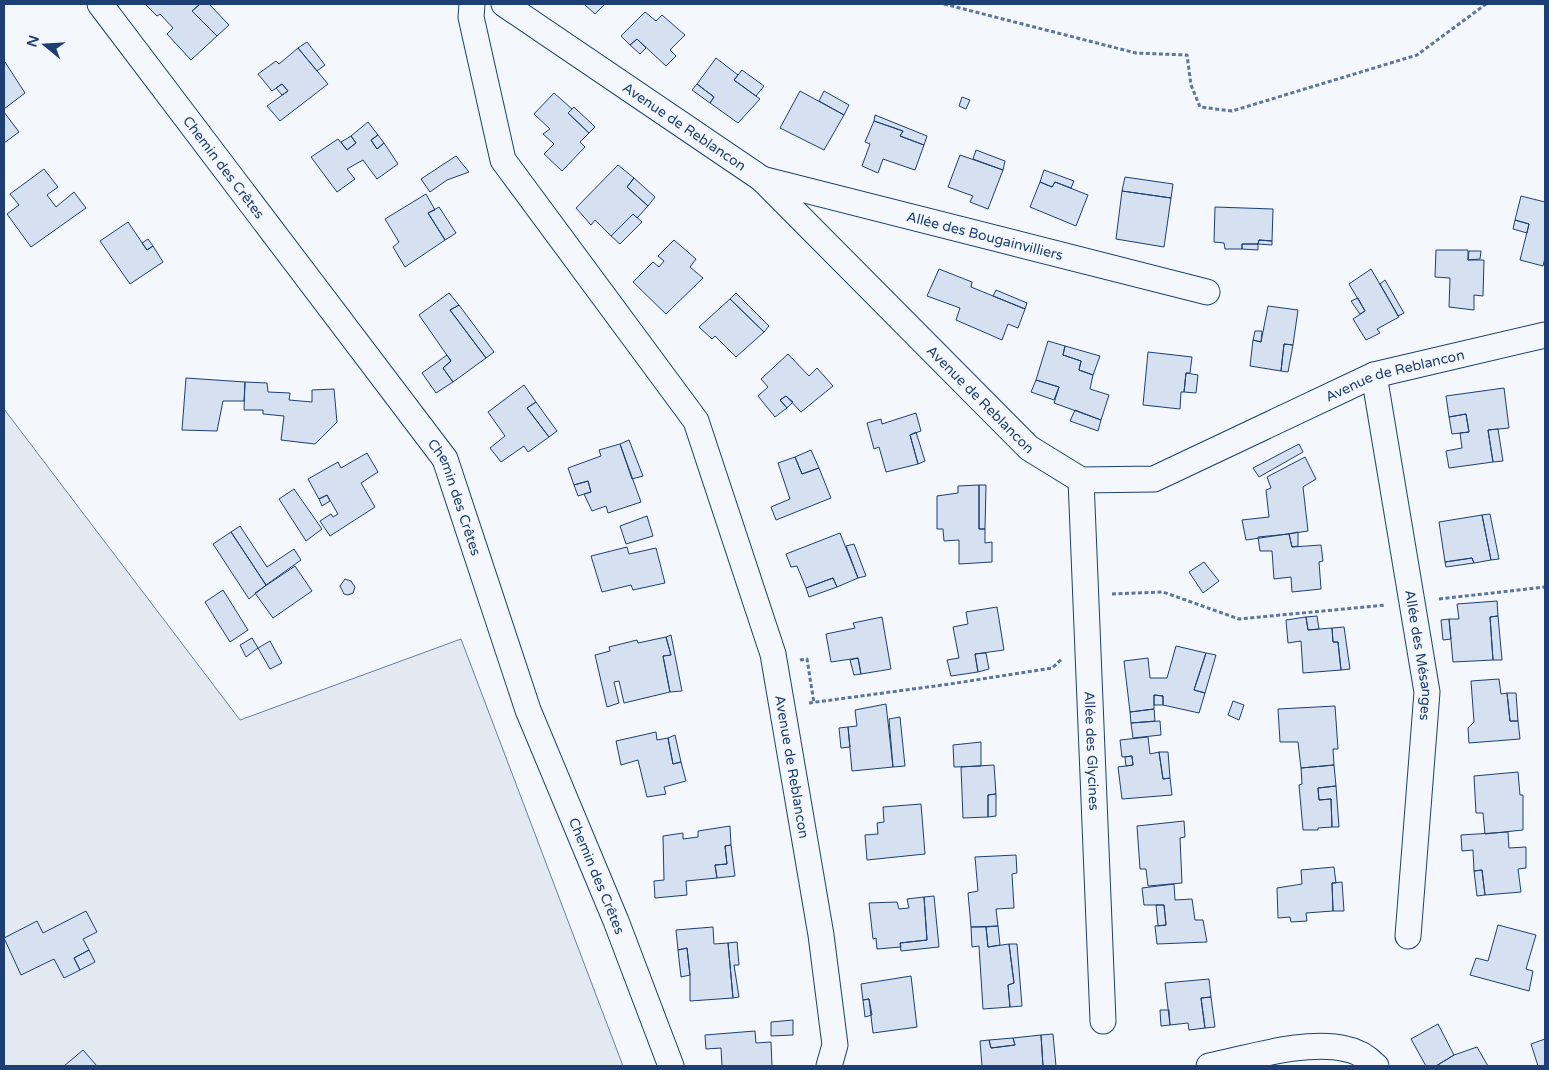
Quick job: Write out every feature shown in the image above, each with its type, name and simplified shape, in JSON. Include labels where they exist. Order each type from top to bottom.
[{"type":"street","name":"Chemin des Crêtes","points":[[100,4],[445,458],[528,710],[616,921],[671,1066]]},
{"type":"street","name":"Avenue de Reblancon","points":[[472,4],[471,17],[503,160],[696,421],[773,654],[822,935],[835,1045],[829,1066]]},
{"type":"street","name":"Avenue de Reblancon","points":[[504,4],[762,179],[1029,448],[1081,480],[1154,479],[1374,375],[1545,335]]},
{"type":"street","name":"Allée des Bougainvilliers","points":[[762,179],[1207,292]]},
{"type":"street","name":"Allée des Mésanges","points":[[1374,375],[1427,692],[1408,936]]},
{"type":"street","name":"Allée des Glycines","points":[[1081,480],[1103,1022]]},
{"type":"street","points":[[1209,1066],[1280,1051],[1314,1046],[1331,1046],[1348,1049],[1361,1055],[1376,1066]]},
{"type":"path","points":[[944,4],[1136,53],[1186,55],[1191,85],[1200,107],[1232,111],[1417,56],[1486,4]]},
{"type":"path","points":[[1119,594],[1163,592],[1239,618],[1412,602],[1545,587]]},
{"type":"path","points":[[783,707],[1052,668],[1087,638]]},
{"type":"shaded area","points":[[4,409],[240,720],[461,639],[623,1066],[4,1066]]},
{"type":"building","points":[[145,4],[200,4],[192,11],[217,36],[191,60],[167,34],[173,28],[160,14],[157,16]]},
{"type":"building","points":[[200,4],[209,4],[229,25],[217,36],[192,11]]},
{"type":"building","points":[[584,4],[605,4],[595,14]]},
{"type":"building","points":[[645,12],[656,21],[662,15],[685,35],[670,50],[676,56],[666,66],[637,39],[630,45],[621,36]]},
{"type":"building","points":[[637,39],[646,48],[640,54],[630,45]]},
{"type":"building","points":[[307,42],[325,65],[317,71],[298,48]]},
{"type":"building","points":[[298,48],[328,84],[280,121],[267,106],[288,91],[282,84],[272,91],[258,74],[276,61],[279,64]]},
{"type":"building","points":[[716,58],[738,75],[734,80],[760,99],[738,123],[710,103],[714,97],[697,84]]},
{"type":"building","points":[[5,62],[25,93],[4,109],[4,64]]},
{"type":"building","points":[[742,70],[764,86],[756,96],[734,80]]},
{"type":"building","points":[[282,84],[288,91],[282,95],[276,88]]},
{"type":"building","points":[[697,84],[714,97],[710,103],[692,90]]},
{"type":"building","points":[[800,91],[844,115],[824,150],[780,128]]},
{"type":"building","points":[[824,91],[849,105],[844,115],[819,101]]},
{"type":"building","points":[[554,93],[572,109],[568,113],[589,133],[580,142],[585,147],[562,171],[544,154],[554,144],[543,134],[550,129],[534,114]]},
{"type":"building","points":[[962,97],[970,100],[966,109],[959,106]]},
{"type":"building","points":[[574,107],[595,127],[589,133],[568,113]]},
{"type":"building","points":[[4,112],[19,132],[4,143]]},
{"type":"building","points":[[875,115],[927,136],[924,145],[900,136],[903,131],[874,121]]},
{"type":"building","points":[[874,121],[903,131],[900,136],[924,145],[915,170],[883,159],[878,173],[862,166],[870,144],[865,142]]},
{"type":"building","points":[[368,122],[378,135],[371,140],[377,149],[384,143],[398,164],[377,179],[363,160],[347,169],[355,179],[337,192],[311,157],[338,139],[347,150],[356,143],[351,136]]},
{"type":"building","points":[[378,135],[384,143],[377,149],[371,140]]},
{"type":"building","points":[[351,136],[356,143],[347,150],[341,142]]},
{"type":"building","points":[[976,150],[1005,161],[1003,170],[973,159]]},
{"type":"building","points":[[960,155],[1003,170],[988,209],[970,202],[973,196],[948,187]]},
{"type":"building","points":[[456,156],[469,172],[447,180],[430,192],[421,179]]},
{"type":"building","points":[[618,165],[634,178],[627,187],[648,206],[637,218],[633,214],[611,236],[595,220],[591,225],[576,208]]},
{"type":"building","points":[[44,169],[58,187],[47,195],[56,207],[74,192],[86,208],[31,247],[7,214],[19,205],[10,194]]},
{"type":"building","points":[[1044,170],[1074,181],[1071,188],[1055,182],[1052,187],[1040,182]]},
{"type":"building","points":[[1125,177],[1173,184],[1171,198],[1122,191]]},
{"type":"building","points":[[634,178],[655,197],[648,206],[627,187]]},
{"type":"building","points":[[1040,182],[1052,187],[1055,182],[1088,195],[1076,226],[1030,207]]},
{"type":"building","points":[[1122,191],[1171,198],[1164,247],[1116,239]]},
{"type":"building","points":[[426,194],[435,210],[428,213],[445,240],[405,267],[393,247],[399,242],[385,219]]},
{"type":"building","points":[[1521,196],[1545,202],[1545,258],[1543,266],[1520,260],[1529,224],[1515,220]]},
{"type":"building","points":[[439,207],[456,233],[445,240],[428,213]]},
{"type":"building","points":[[1215,207],[1273,209],[1272,241],[1259,240],[1258,244],[1242,244],[1242,249],[1225,249],[1224,243],[1214,242]]},
{"type":"building","points":[[633,214],[642,222],[620,244],[611,236]]},
{"type":"building","points":[[1515,220],[1529,224],[1527,233],[1513,229]]},
{"type":"building","points":[[128,222],[147,250],[153,246],[163,262],[130,284],[100,241]]},
{"type":"building","points":[[148,239],[153,246],[147,250],[142,243]]},
{"type":"building","points":[[674,240],[696,259],[690,267],[703,278],[666,314],[633,282],[653,262],[659,267],[664,261],[658,256]]},
{"type":"building","points":[[1259,240],[1272,241],[1272,245],[1258,244]]},
{"type":"building","points":[[1242,244],[1258,244],[1258,250],[1242,249]]},
{"type":"building","points":[[1436,250],[1468,250],[1468,260],[1484,260],[1483,296],[1474,295],[1474,310],[1449,307],[1450,278],[1435,277]]},
{"type":"building","points":[[1469,251],[1481,251],[1480,259],[1468,260]]},
{"type":"building","points":[[939,269],[972,282],[971,287],[1025,309],[1018,328],[1008,324],[1002,340],[956,320],[960,308],[927,296]]},
{"type":"building","points":[[1371,269],[1399,317],[1377,329],[1380,333],[1366,340],[1353,319],[1365,311],[1349,284]]},
{"type":"building","points":[[1385,280],[1404,313],[1398,316],[1380,284]]},
{"type":"building","points":[[996,290],[1027,303],[1025,309],[993,296]]},
{"type":"building","points":[[449,293],[459,305],[450,310],[486,358],[453,382],[443,368],[451,361],[419,315]]},
{"type":"building","points":[[736,293],[769,326],[764,332],[730,299]]},
{"type":"building","points":[[1358,298],[1365,311],[1360,314],[1351,301]]},
{"type":"building","points":[[730,299],[764,332],[736,357],[715,336],[712,339],[699,327]]},
{"type":"building","points":[[459,305],[494,352],[486,358],[450,310]]},
{"type":"building","points":[[1268,306],[1298,310],[1293,345],[1284,344],[1281,371],[1250,366],[1253,340],[1261,342]]},
{"type":"building","points":[[1255,331],[1262,331],[1261,342],[1253,340]]},
{"type":"building","points":[[1048,341],[1065,346],[1063,355],[1081,361],[1079,370],[1093,375],[1090,389],[1109,395],[1101,420],[1054,403],[1059,387],[1036,380]]},
{"type":"building","points":[[1284,344],[1293,345],[1288,372],[1281,371]]},
{"type":"building","points":[[1065,346],[1100,356],[1093,375],[1079,370],[1081,361],[1063,355]]},
{"type":"building","points":[[1148,352],[1192,357],[1190,373],[1186,373],[1184,392],[1181,392],[1180,409],[1143,405]]},
{"type":"building","points":[[788,354],[809,376],[817,368],[833,386],[801,412],[786,396],[780,400],[787,408],[775,417],[758,396],[768,387],[761,379]]},
{"type":"building","points":[[447,355],[451,361],[443,368],[453,382],[436,393],[422,373]]},
{"type":"building","points":[[1186,373],[1198,375],[1196,393],[1184,392]]},
{"type":"building","points":[[186,378],[245,382],[244,401],[223,401],[217,431],[182,430]]},
{"type":"building","points":[[1036,380],[1059,387],[1054,400],[1031,392]]},
{"type":"building","points":[[245,382],[267,383],[268,392],[290,393],[289,400],[312,402],[312,390],[334,389],[337,422],[315,444],[281,440],[284,416],[263,414],[263,410],[244,410]]},
{"type":"building","points":[[524,385],[536,402],[527,408],[549,437],[528,452],[524,446],[501,462],[490,448],[505,436],[488,412]]},
{"type":"building","points":[[1504,388],[1509,428],[1488,430],[1493,462],[1449,468],[1446,451],[1462,448],[1460,433],[1469,432],[1466,414],[1449,417],[1446,396]]},
{"type":"building","points":[[786,396],[793,402],[787,408],[780,400]]},
{"type":"building","points":[[536,402],[557,431],[549,437],[527,408]]},
{"type":"building","points":[[1075,410],[1101,420],[1098,431],[1070,421]]},
{"type":"building","points":[[916,413],[921,431],[910,435],[918,464],[886,472],[879,447],[874,449],[867,423],[881,419],[882,424]]},
{"type":"building","points":[[1466,414],[1469,432],[1452,434],[1449,417]]},
{"type":"building","points":[[1498,429],[1503,461],[1493,462],[1488,430]]},
{"type":"building","points":[[916,432],[925,461],[918,464],[910,435]]},
{"type":"building","points":[[629,440],[643,476],[632,479],[620,444]]},
{"type":"building","points":[[620,444],[641,502],[608,513],[606,506],[592,511],[584,494],[591,492],[588,481],[574,485],[568,468],[601,456],[599,450]]},
{"type":"building","points":[[1299,444],[1303,452],[1259,477],[1253,468]]},
{"type":"building","points":[[811,450],[819,468],[802,474],[795,457]]},
{"type":"building","points":[[367,453],[378,472],[361,483],[375,507],[330,536],[320,521],[331,514],[333,517],[338,514],[327,495],[319,499],[308,479],[338,462],[341,468]]},
{"type":"building","points":[[795,457],[802,474],[819,468],[831,498],[776,520],[771,507],[790,499],[778,463]]},
{"type":"building","points":[[1305,457],[1316,479],[1303,487],[1308,531],[1246,540],[1242,520],[1269,517],[1266,490],[1271,488],[1267,477]]},
{"type":"building","points":[[588,481],[591,492],[578,496],[574,485]]},
{"type":"building","points":[[979,485],[979,529],[985,529],[985,543],[992,542],[992,562],[959,564],[959,540],[944,541],[943,529],[937,529],[937,496],[958,493],[958,486]]},
{"type":"building","points":[[979,485],[986,485],[985,529],[979,529]]},
{"type":"building","points":[[294,489],[322,529],[306,541],[279,499]]},
{"type":"building","points":[[327,495],[330,501],[322,506],[319,499]]},
{"type":"building","points":[[1490,514],[1499,559],[1491,560],[1482,515]]},
{"type":"building","points":[[1482,515],[1491,560],[1474,563],[1472,558],[1445,562],[1439,522]]},
{"type":"building","points":[[647,516],[653,536],[626,544],[620,526]]},
{"type":"building","points":[[240,526],[267,567],[294,549],[301,560],[266,585],[231,532]]},
{"type":"building","points":[[231,532],[266,585],[249,599],[213,544]]},
{"type":"building","points":[[1298,532],[1298,546],[1292,547],[1289,534]]},
{"type":"building","points":[[840,533],[858,578],[837,587],[833,578],[806,588],[797,566],[791,567],[786,554]]},
{"type":"building","points":[[1289,534],[1292,547],[1321,545],[1323,561],[1319,562],[1321,589],[1292,592],[1291,577],[1274,579],[1272,551],[1260,551],[1258,537]]},
{"type":"building","points":[[854,544],[866,576],[858,578],[846,546]]},
{"type":"building","points":[[627,547],[629,554],[656,548],[665,583],[633,590],[631,585],[602,592],[591,556]]},
{"type":"building","points":[[1472,558],[1474,563],[1446,567],[1445,562]]},
{"type":"building","points":[[1204,562],[1219,581],[1203,593],[1189,572]]},
{"type":"building","points":[[295,566],[312,591],[273,618],[255,593]]},
{"type":"building","points":[[833,578],[837,587],[809,597],[806,588]]},
{"type":"building","points":[[345,579],[351,581],[355,587],[353,593],[348,595],[344,594],[340,586]]},
{"type":"building","points":[[223,590],[248,630],[230,642],[205,602]]},
{"type":"building","points":[[1497,601],[1498,616],[1490,617],[1493,660],[1453,662],[1449,619],[1459,619],[1457,604]]},
{"type":"building","points":[[997,607],[1004,650],[975,654],[978,672],[951,676],[947,660],[959,658],[953,627],[968,624],[966,612]]},
{"type":"building","points":[[1317,616],[1319,629],[1308,630],[1306,617]]},
{"type":"building","points":[[1498,616],[1502,660],[1493,660],[1490,617]]},
{"type":"building","points":[[882,617],[891,669],[861,674],[858,658],[831,662],[826,634],[855,628],[853,623]]},
{"type":"building","points":[[1306,617],[1308,630],[1332,628],[1333,642],[1338,642],[1341,670],[1303,673],[1301,641],[1288,643],[1286,620]]},
{"type":"building","points":[[1449,619],[1451,639],[1443,640],[1441,620]]},
{"type":"building","points":[[1344,627],[1350,669],[1341,670],[1338,642],[1333,642],[1332,628]]},
{"type":"building","points":[[671,635],[682,691],[670,692],[663,656],[671,655],[666,637]]},
{"type":"building","points":[[666,637],[671,655],[663,656],[670,692],[624,703],[619,681],[614,682],[619,703],[607,707],[595,655],[610,651],[609,647],[637,640],[638,643]]},
{"type":"building","points":[[252,638],[258,648],[246,657],[240,645]]},
{"type":"building","points":[[270,641],[282,663],[270,669],[258,648]]},
{"type":"building","points":[[1176,646],[1206,653],[1194,690],[1205,693],[1199,713],[1163,705],[1163,696],[1154,695],[1154,709],[1130,712],[1124,661],[1148,658],[1150,678],[1167,678]]},
{"type":"building","points":[[986,653],[989,669],[978,672],[975,654]]},
{"type":"building","points":[[1206,653],[1216,655],[1205,693],[1194,690]]},
{"type":"building","points":[[858,658],[861,674],[854,675],[850,660]]},
{"type":"building","points":[[1499,679],[1501,694],[1507,693],[1510,721],[1518,721],[1520,739],[1469,743],[1468,728],[1474,722],[1471,681]]},
{"type":"building","points":[[1507,693],[1516,693],[1518,721],[1510,721]]},
{"type":"building","points":[[1154,695],[1163,696],[1163,705],[1154,705]]},
{"type":"building","points":[[1233,701],[1244,705],[1239,720],[1228,715]]},
{"type":"building","points":[[886,704],[893,767],[852,771],[848,727],[857,726],[855,710]]},
{"type":"building","points":[[1335,706],[1338,749],[1333,749],[1334,765],[1301,768],[1298,742],[1280,742],[1278,709]]},
{"type":"building","points":[[1154,709],[1155,721],[1131,723],[1130,712]]},
{"type":"building","points":[[900,717],[905,766],[893,767],[889,719]]},
{"type":"building","points":[[1160,721],[1161,735],[1133,738],[1131,723]]},
{"type":"building","points":[[848,727],[850,747],[841,748],[839,728]]},
{"type":"building","points":[[656,732],[657,740],[668,738],[673,764],[681,762],[686,781],[664,787],[666,794],[647,797],[638,760],[621,765],[616,741]]},
{"type":"building","points":[[675,735],[681,762],[673,764],[668,738]]},
{"type":"building","points":[[1148,737],[1150,754],[1159,752],[1163,779],[1170,778],[1172,795],[1122,799],[1118,767],[1133,765],[1132,756],[1122,757],[1120,740]]},
{"type":"building","points":[[981,742],[981,766],[954,767],[953,745]]},
{"type":"building","points":[[1159,752],[1168,752],[1170,778],[1163,779]]},
{"type":"building","points":[[1132,756],[1133,765],[1126,766],[1125,757]]},
{"type":"building","points":[[994,765],[996,794],[988,795],[988,817],[963,818],[961,767]]},
{"type":"building","points":[[1334,765],[1336,786],[1318,788],[1319,800],[1331,799],[1332,827],[1318,828],[1318,830],[1303,830],[1299,785],[1302,784],[1301,768]]},
{"type":"building","points":[[1518,772],[1520,795],[1523,795],[1523,830],[1485,834],[1483,813],[1476,813],[1474,776]]},
{"type":"building","points":[[1336,786],[1339,827],[1332,827],[1331,799],[1319,800],[1318,788]]},
{"type":"building","points":[[996,794],[996,816],[988,817],[988,795]]},
{"type":"building","points":[[921,804],[925,854],[867,860],[865,835],[878,834],[877,823],[884,822],[883,807]]},
{"type":"building","points":[[1184,821],[1185,837],[1180,838],[1182,883],[1148,886],[1146,869],[1140,869],[1137,826]]},
{"type":"building","points":[[730,826],[731,845],[725,846],[727,864],[715,865],[717,878],[686,881],[687,895],[655,898],[654,881],[664,880],[663,836],[683,833],[683,839],[698,837],[698,831]]},
{"type":"building","points":[[1508,832],[1509,848],[1526,847],[1526,868],[1518,869],[1521,892],[1485,895],[1482,870],[1474,871],[1473,850],[1462,851],[1461,835]]},
{"type":"building","points":[[731,845],[735,876],[717,878],[715,865],[727,864],[725,846]]},
{"type":"building","points":[[1016,855],[1017,873],[1012,874],[1014,908],[996,909],[998,926],[971,927],[968,893],[978,891],[975,857]]},
{"type":"building","points":[[1334,867],[1336,883],[1332,883],[1333,911],[1306,913],[1307,921],[1291,922],[1290,917],[1278,918],[1277,888],[1302,884],[1301,870]]},
{"type":"building","points":[[1482,870],[1485,895],[1477,896],[1474,871]]},
{"type":"building","points":[[1342,882],[1344,911],[1333,911],[1332,883]]},
{"type":"building","points":[[1174,884],[1175,900],[1192,899],[1195,920],[1203,920],[1207,942],[1157,944],[1155,926],[1166,925],[1164,905],[1144,905],[1142,888]]},
{"type":"building","points":[[934,896],[939,947],[901,951],[900,943],[927,940],[924,897]]},
{"type":"building","points":[[924,897],[927,940],[900,943],[901,947],[877,949],[876,938],[873,939],[869,903],[897,902],[899,909],[909,908],[907,899]]},
{"type":"building","points":[[1156,905],[1164,905],[1166,925],[1158,926]]},
{"type":"building","points":[[86,911],[97,932],[83,939],[89,950],[74,958],[80,970],[64,978],[54,959],[21,975],[4,938],[37,921],[43,933]]},
{"type":"building","points":[[1498,925],[1536,935],[1526,969],[1533,971],[1529,991],[1470,975],[1476,958],[1488,961]]},
{"type":"building","points":[[998,926],[1000,945],[988,947],[986,927]]},
{"type":"building","points":[[713,927],[714,944],[728,943],[733,998],[690,1001],[687,948],[678,950],[676,930]]},
{"type":"building","points":[[971,927],[986,927],[988,947],[1009,944],[1014,983],[1008,985],[1010,1007],[983,1009],[979,946],[972,947]]},
{"type":"building","points":[[737,942],[739,965],[734,965],[739,997],[733,998],[728,943]]},
{"type":"building","points":[[1009,944],[1017,944],[1022,1006],[1010,1007],[1008,985],[1014,983]]},
{"type":"building","points":[[687,948],[690,975],[681,977],[678,950]]},
{"type":"building","points":[[89,950],[95,962],[80,970],[74,958]]},
{"type":"building","points":[[911,976],[917,1027],[873,1033],[869,999],[863,1000],[861,984]]},
{"type":"building","points":[[1209,979],[1211,997],[1201,998],[1205,1028],[1189,1030],[1188,1023],[1170,1025],[1165,983]]},
{"type":"building","points":[[1211,997],[1215,1027],[1205,1028],[1201,998]]},
{"type":"building","points":[[869,999],[872,1015],[865,1017],[863,1000]]},
{"type":"building","points":[[1160,1010],[1169,1010],[1170,1025],[1161,1026]]},
{"type":"building","points":[[793,1020],[793,1035],[771,1036],[771,1022]]},
{"type":"building","points":[[1438,1024],[1454,1055],[1436,1066],[1426,1066],[1411,1039]]},
{"type":"building","points":[[755,1031],[756,1043],[771,1042],[772,1066],[722,1066],[721,1048],[706,1049],[705,1035]]},
{"type":"building","points":[[1053,1034],[1056,1066],[1043,1066],[1041,1035]]},
{"type":"building","points":[[1041,1035],[1043,1066],[982,1066],[980,1041],[989,1040],[991,1048],[1015,1045],[1013,1038]]},
{"type":"building","points":[[1013,1038],[1015,1045],[991,1048],[989,1040]]},
{"type":"building","points":[[1545,1039],[1545,1066],[1538,1066],[1531,1044]]},
{"type":"building","points":[[1477,1047],[1488,1066],[1436,1066],[1454,1055]]},
{"type":"building","points":[[83,1050],[97,1066],[64,1066]]}]
